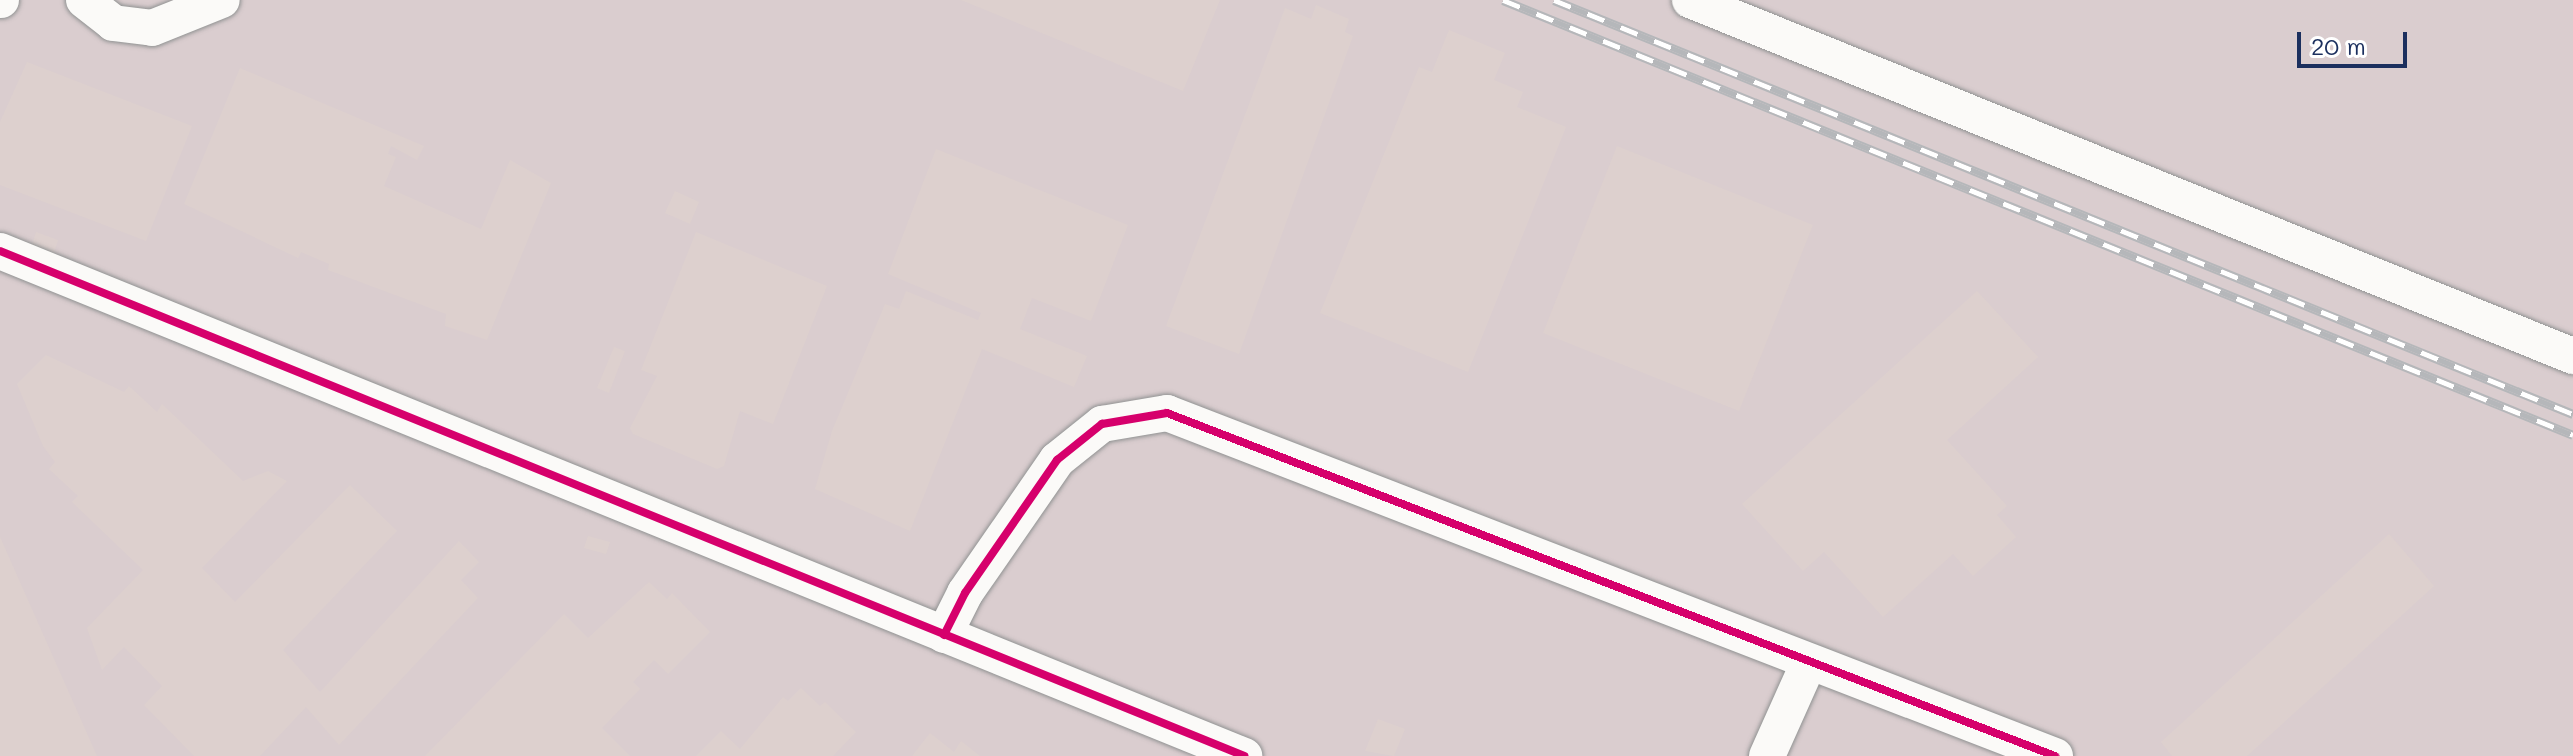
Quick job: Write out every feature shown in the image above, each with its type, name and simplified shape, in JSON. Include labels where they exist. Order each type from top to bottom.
[{"type":"street","points":[[84,0],[113,23],[152,28],[222,0]]},
{"type":"street","points":[[1690,0],[2573,356]]},
{"type":"street","points":[[0,251],[1244,756]]},
{"type":"street","points":[[944,635],[965,593],[1064,453],[1102,424],[1167,413],[2055,756]]},
{"type":"street","points":[[1767,756],[1809,662]]},
{"type":"shaded area","points":[[0,0],[2573,0],[2573,756],[0,756]]},
{"type":"building","points":[[961,0],[1220,0],[1183,91]]},
{"type":"building","points":[[1316,5],[1349,19],[1345,32],[1353,36],[1239,354],[1166,326],[1285,8],[1311,19]]},
{"type":"building","points":[[1449,30],[1505,53],[1494,80],[1523,92],[1517,107],[1566,127],[1468,372],[1320,313],[1419,67],[1432,72]]},
{"type":"building","points":[[27,62],[192,126],[146,241],[0,185],[0,122]]},
{"type":"building","points":[[240,68],[424,146],[417,160],[391,146],[388,154],[396,157],[384,186],[481,229],[510,160],[551,183],[487,340],[445,326],[446,314],[328,270],[329,264],[301,252],[298,258],[184,204]]},
{"type":"building","points":[[1617,146],[1813,225],[1739,411],[1543,333]]},
{"type":"building","points":[[936,149],[1128,225],[1091,321],[1032,298],[1020,329],[1087,356],[1074,387],[982,349],[910,531],[815,489],[832,431],[885,304],[899,309],[906,291],[978,320],[981,313],[888,274]]},
{"type":"building","points":[[675,191],[699,202],[690,224],[665,213]]},
{"type":"building","points":[[36,232],[58,240],[53,256],[31,248]]},
{"type":"building","points":[[696,232],[827,286],[773,424],[740,411],[724,466],[717,469],[633,434],[630,428],[657,376],[641,370]]},
{"type":"building","points":[[1977,291],[2038,357],[1947,440],[2007,506],[1997,515],[2016,537],[1973,576],[1953,554],[1883,617],[1824,552],[1803,571],[1742,504]]},
{"type":"building","points":[[614,347],[625,351],[609,393],[597,388]]},
{"type":"building","points":[[46,355],[124,392],[129,386],[157,412],[162,404],[243,481],[268,471],[287,481],[202,568],[235,602],[350,485],[397,531],[283,650],[320,692],[459,541],[479,562],[461,580],[478,598],[339,745],[306,707],[260,756],[194,756],[144,705],[162,686],[124,647],[102,670],[87,628],[143,570],[72,502],[78,496],[49,469],[55,462],[43,446],[17,384]]},
{"type":"building","points":[[2389,534],[2434,586],[2247,756],[2172,756],[2161,742]]},
{"type":"building","points":[[588,536],[610,542],[606,554],[584,548]]},
{"type":"building","points":[[0,537],[97,756],[0,756]]},
{"type":"building","points":[[649,582],[667,599],[672,593],[710,632],[668,674],[654,660],[633,682],[640,689],[602,728],[630,756],[425,756],[564,614],[588,638]]},
{"type":"building","points":[[801,688],[820,706],[825,702],[856,732],[833,756],[696,756],[721,731],[740,749],[783,697],[788,701]]},
{"type":"building","points":[[1378,719],[1405,729],[1394,756],[1365,751]]},
{"type":"building","points":[[930,733],[954,752],[961,741],[980,756],[912,756]]},
{"type":"railway","points":[[1503,0],[2573,435]]},
{"type":"railway","points":[[1554,0],[2573,414]]},
{"type":"cycle path","points":[[0,251],[1244,756]]},
{"type":"cycle path","points":[[944,635],[965,593],[1057,460],[1102,424],[1167,413],[2055,756]]}]
